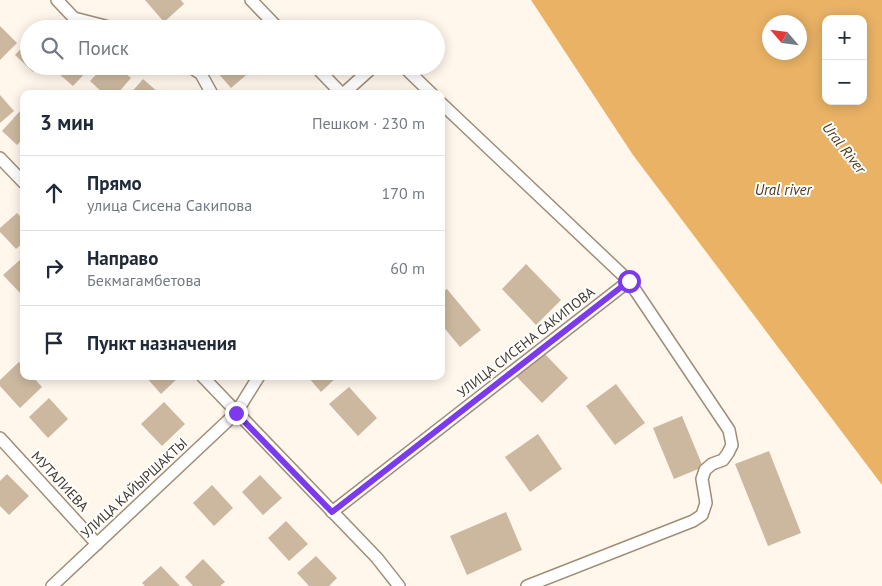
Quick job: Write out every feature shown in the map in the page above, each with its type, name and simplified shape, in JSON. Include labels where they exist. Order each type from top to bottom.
[{"type":"street","points":[[57,0],[74,18],[82,20]]},
{"type":"street","points":[[250,0],[270,20]]},
{"type":"street","points":[[202,75],[210,90]]},
{"type":"street","points":[[324,75],[339,90]]},
{"type":"street","points":[[347,90],[364,75]]},
{"type":"street","points":[[412,75],[428,90]]},
{"type":"street","points":[[445,107],[629,281],[729,430],[732,445],[722,460],[712,464],[705,470],[702,478],[706,503],[702,515],[693,521],[527,586]]},
{"type":"street","points":[[0,158],[20,179]]},
{"type":"street","name":"УЛИЦА СИСЕНА САКИПОВА","points":[[332,512],[629,281]]},
{"type":"street","points":[[206,380],[377,558],[399,586]]},
{"type":"street","name":"УЛИЦА КАЙЫРШАКТЫ","points":[[52,586],[236,413],[257,380]]},
{"type":"street","name":"МУТАЛИЕВА","points":[[0,438],[97,544]]},
{"type":"water","name":"Ural river","points":[[531,0],[882,0],[882,485],[633,155]]},
{"type":"building","points":[[145,0],[181,0],[184,4],[166,20],[162,20]]},
{"type":"building","points":[[0,26],[17,43],[0,60]]},
{"type":"building","points":[[20,50],[20,60],[15,55]]},
{"type":"building","points":[[60,75],[83,75],[73,86]]},
{"type":"building","points":[[96,75],[128,75],[131,78],[120,90],[100,90],[90,81]]},
{"type":"building","points":[[220,75],[246,75],[231,88]]},
{"type":"building","points":[[143,79],[156,90],[133,90]]},
{"type":"building","points":[[0,95],[14,111],[0,123]]},
{"type":"building","points":[[20,111],[20,142],[17,145],[2,131]]},
{"type":"building","points":[[17,213],[20,216],[20,246],[16,249],[0,232],[0,228]]},
{"type":"building","points":[[20,260],[20,293],[3,275]]},
{"type":"building","points":[[526,264],[561,300],[536,325],[502,289]]},
{"type":"building","points":[[447,289],[481,330],[460,347],[445,329],[445,290]]},
{"type":"building","points":[[541,350],[568,378],[542,403],[515,375]]},
{"type":"building","points":[[19,362],[20,380],[36,380],[42,387],[20,408],[0,386],[0,380]]},
{"type":"building","points":[[149,380],[176,380],[161,394]]},
{"type":"building","points":[[310,380],[334,380],[321,392]]},
{"type":"building","points":[[616,384],[645,423],[615,445],[586,406]]},
{"type":"building","points":[[349,387],[377,418],[358,436],[329,404]]},
{"type":"building","points":[[49,398],[68,419],[48,438],[29,417]]},
{"type":"building","points":[[164,402],[185,424],[162,446],[141,424]]},
{"type":"building","points":[[682,416],[703,467],[674,479],[653,428]]},
{"type":"building","points":[[538,434],[562,469],[530,492],[505,457]]},
{"type":"building","points":[[769,451],[801,533],[768,546],[735,464]]},
{"type":"building","points":[[7,474],[29,496],[9,515],[0,506],[0,481]]},
{"type":"building","points":[[260,475],[282,498],[263,515],[242,492]]},
{"type":"building","points":[[212,485],[233,508],[214,526],[193,503]]},
{"type":"building","points":[[506,512],[522,550],[467,575],[450,536]]},
{"type":"building","points":[[286,521],[308,544],[289,561],[268,538]]},
{"type":"building","points":[[316,556],[337,578],[329,586],[309,586],[297,573]]},
{"type":"building","points":[[203,559],[225,582],[220,586],[193,586],[185,577]]},
{"type":"building","points":[[161,566],[180,586],[145,586],[142,583]]},
{"type":"route","points":[[236,413],[332,512],[629,281]]},
{"type":"water label","name":"Ural River","points":[[844,148]]}]
